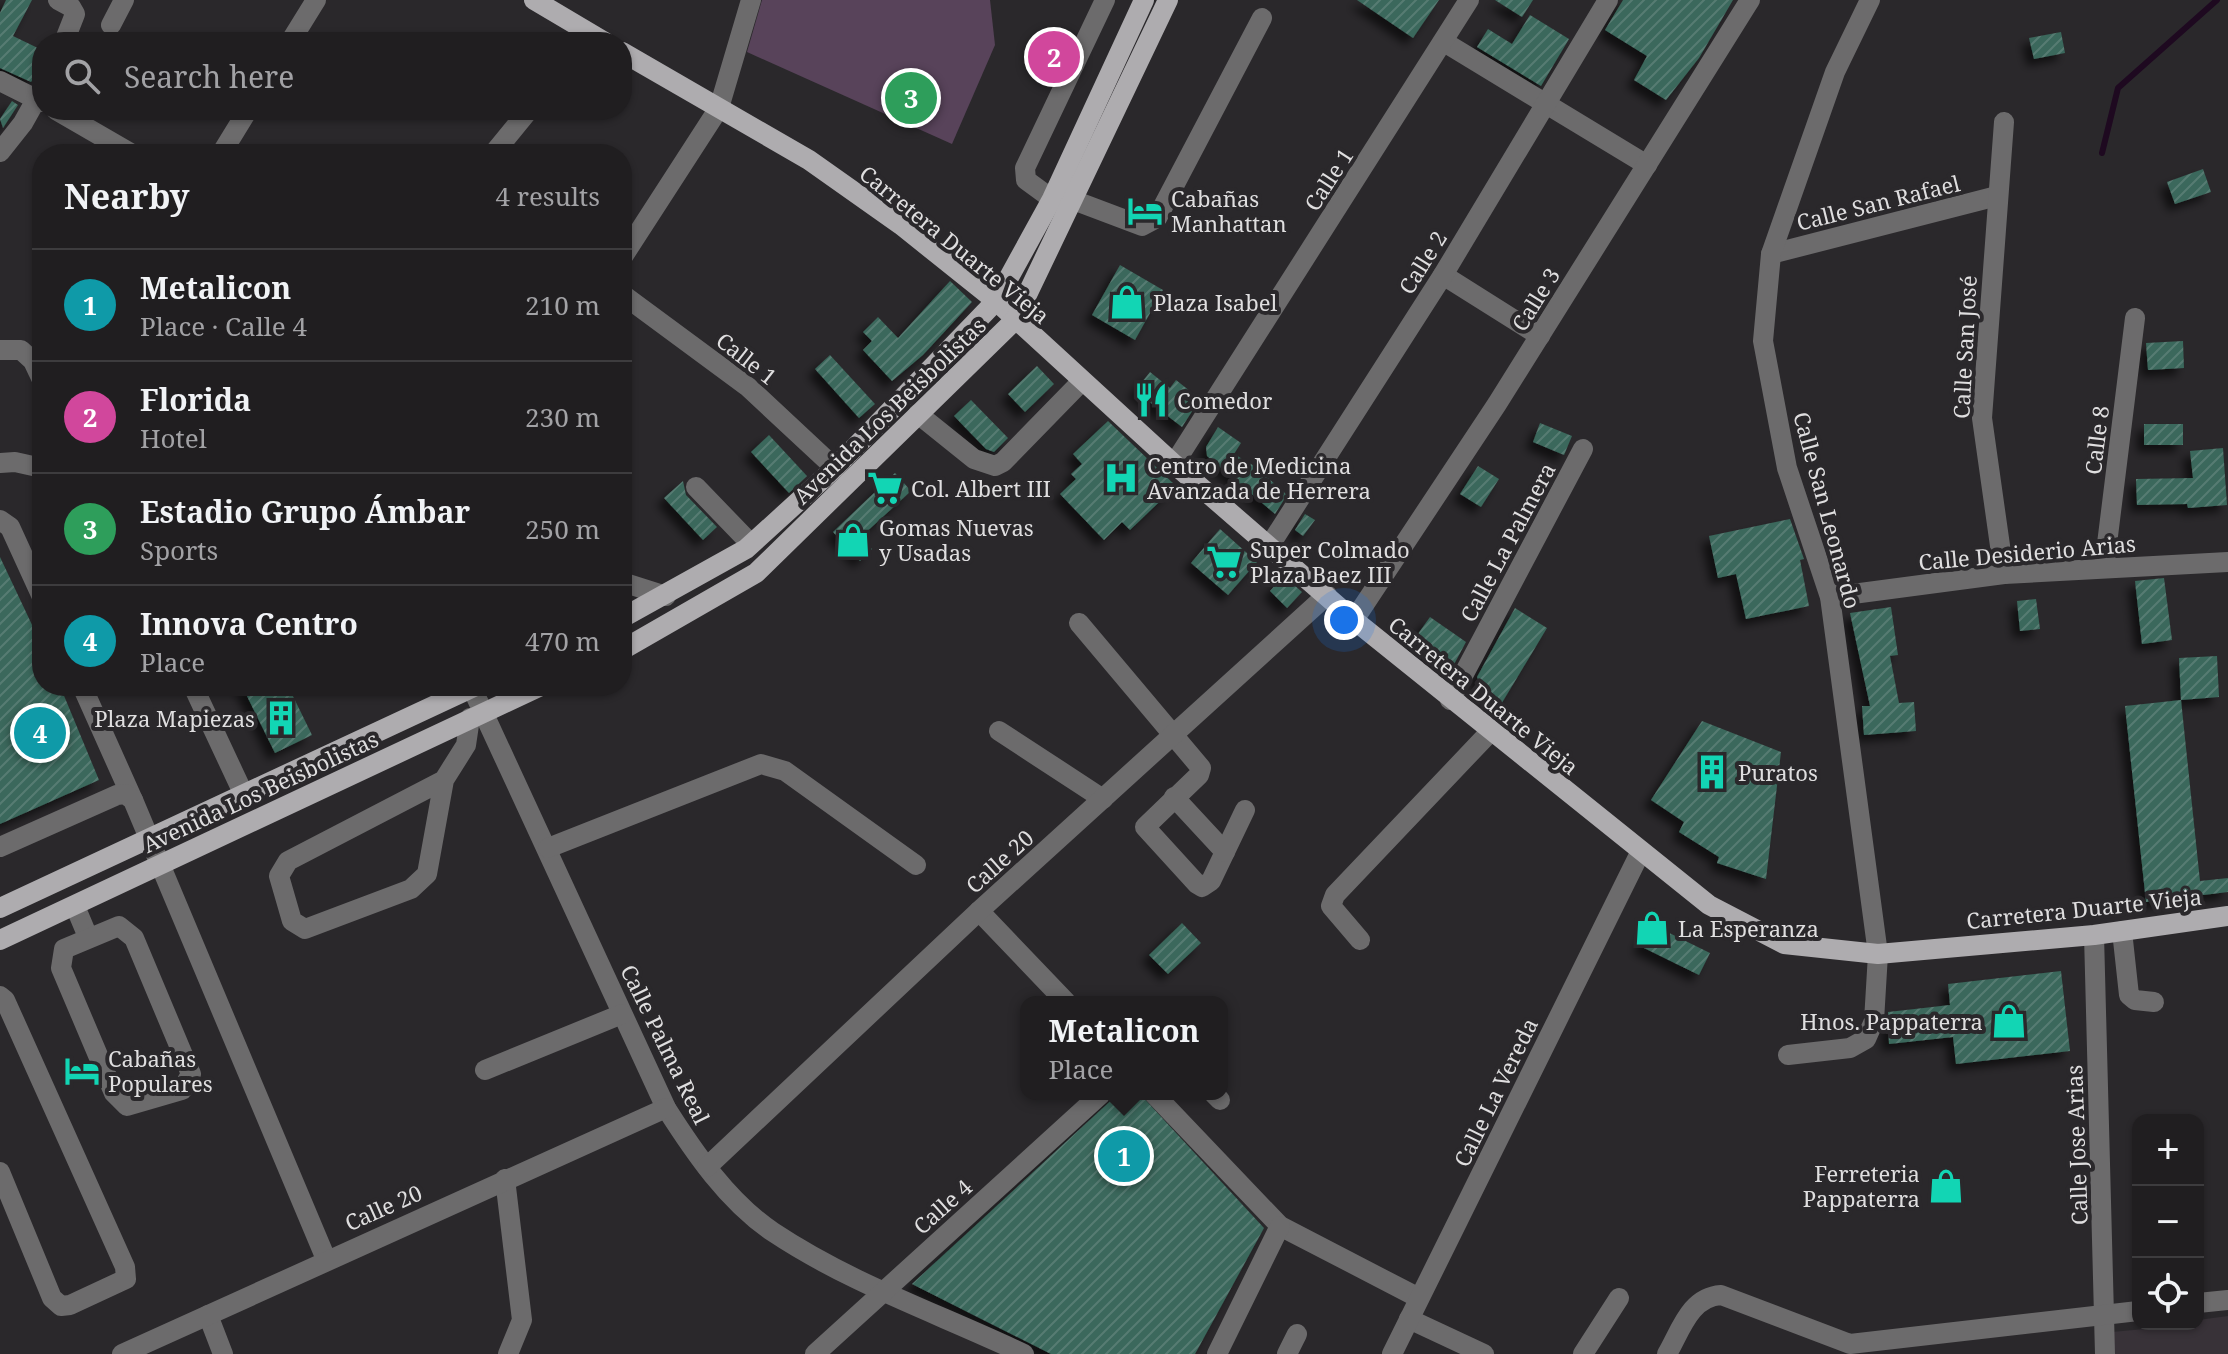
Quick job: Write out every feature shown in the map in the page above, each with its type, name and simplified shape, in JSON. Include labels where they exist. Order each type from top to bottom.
[{"type":"main road","points":[[534,0],[582,32]]},
{"type":"main road","name":"Avenida Los Beisbolistas","points":[[632,644],[756,573],[1015,320],[1144,0]]},
{"type":"main road","name":"Avenida Los Beisbolistas","points":[[632,613],[751,544],[835,468],[996,301],[1062,200],[1168,0]]},
{"type":"main road","name":"Carretera Duarte Vieja","points":[[632,58],[809,160],[901,225],[996,301],[1174,464],[1354,620],[1709,905],[1784,944],[1878,954],[2094,935],[2228,916]]},
{"type":"main road","name":"Avenida Los Beisbolistas","points":[[0,908],[455,696]]},
{"type":"main road","name":"Avenida Los Beisbolistas","points":[[0,940],[519,696]]},
{"type":"street","points":[[58,0],[71,7],[75,14],[68,32]]},
{"type":"street","points":[[111,25],[124,0]]},
{"type":"street","points":[[296,32],[316,0]]},
{"type":"street","points":[[632,243],[719,108],[751,0]]},
{"type":"street","points":[[1105,0],[1025,168],[1026,180],[1062,200],[1142,226],[1157,218],[1262,18]]},
{"type":"street","name":"Calle 1","points":[[1174,464],[1469,0]]},
{"type":"street","name":"Calle 2","points":[[1270,545],[1443,275],[1608,0]]},
{"type":"street","name":"Calle 3","points":[[1354,620],[1540,336],[1750,0]]},
{"type":"street","name":"Calle San Leonardo","points":[[1788,1055],[1850,1048],[1866,1039],[1874,1021],[1878,954],[1830,597],[1787,468],[1763,341],[1771,254],[1835,72],[1870,0]]},
{"type":"street","points":[[1444,42],[1647,165]]},
{"type":"street","points":[[0,81],[32,94]]},
{"type":"street","points":[[0,152],[32,108]]},
{"type":"street","points":[[73,120],[115,144]]},
{"type":"street","points":[[227,144],[242,120]]},
{"type":"street","points":[[501,144],[521,120]]},
{"type":"street","name":"Calle San José","points":[[2004,122],[1982,418],[2004,574]]},
{"type":"street","name":"Calle San Rafael","points":[[1771,254],[1997,196]]},
{"type":"street","points":[[1443,275],[1540,336]]},
{"type":"street","name":"Calle 1","points":[[632,301],[748,387],[835,468]]},
{"type":"street","name":"Calle 8","points":[[2104,568],[2135,318]]},
{"type":"street","points":[[0,350],[21,350],[32,360]]},
{"type":"street","points":[[918,414],[974,459],[995,466],[1003,462],[1082,381]]},
{"type":"street","name":"Calle La Palmera","points":[[1450,700],[1583,449]]},
{"type":"street","points":[[0,463],[32,466]]},
{"type":"street","points":[[696,487],[751,544]]},
{"type":"street","points":[[0,520],[10,527],[32,575]]},
{"type":"street","name":"Calle Desiderio Arias","points":[[1830,597],[2004,574],[2228,562]]},
{"type":"street","points":[[632,585],[666,596]]},
{"type":"street","name":"Calle 20","points":[[707,1167],[979,911],[1327,595]]},
{"type":"street","points":[[1079,623],[1201,768],[1147,822],[1147,833],[1202,887],[1211,881],[1245,810]]},
{"type":"street","points":[[86,696],[162,863],[326,1259]]},
{"type":"street","points":[[198,696],[244,795]]},
{"type":"street","name":"Calle Palma Real","points":[[475,696],[476,715],[548,848],[666,1108],[707,1167],[771,1231],[882,1293],[1024,1354]]},
{"type":"street","points":[[444,780],[288,861],[279,876],[292,921],[305,929],[411,889],[419,882],[431,859],[444,780],[466,745],[476,715]]},
{"type":"street","points":[[999,731],[1103,799]]},
{"type":"street","points":[[1360,940],[1331,906],[1335,895],[1490,732]]},
{"type":"street","points":[[548,848],[761,764],[785,771],[916,865]]},
{"type":"street","points":[[0,847],[117,795],[125,794],[133,800]]},
{"type":"street","points":[[1174,797],[1225,852]]},
{"type":"street","name":"Calle La Vereda","points":[[1392,1354],[1641,851]]},
{"type":"street","points":[[75,906],[88,937]]},
{"type":"street","points":[[979,911],[1060,996]]},
{"type":"street","points":[[119,926],[134,938],[189,1064],[189,1083],[182,1090],[137,1106],[127,1106],[114,1093],[61,968],[64,949],[88,937],[119,926]]},
{"type":"street","points":[[2122,931],[2129,995],[2135,1000],[2154,1002]]},
{"type":"street","name":"Calle Jose Arias","points":[[2094,935],[2105,1354]]},
{"type":"street","points":[[0,996],[5,1000],[119,1253],[126,1279],[82,1301],[61,1306],[52,1298],[0,1172]]},
{"type":"street","points":[[485,1070],[622,1014]]},
{"type":"street","name":"Calle 4","points":[[815,1354],[1094,1100]]},
{"type":"street","points":[[1160,1100],[1280,1226],[1419,1298]]},
{"type":"street","name":"Calle 20","points":[[122,1354],[326,1259],[666,1108]]},
{"type":"street","points":[[505,1179],[522,1320],[508,1354]]},
{"type":"street","points":[[1217,1354],[1280,1226]]},
{"type":"street","points":[[1667,1354],[1696,1303],[1709,1296],[1721,1295],[1850,1344],[1953,1335],[2132,1312]]},
{"type":"street","points":[[1583,1354],[1619,1298]]},
{"type":"street","points":[[2204,1302],[2228,1300]]},
{"type":"street","points":[[208,1315],[223,1354]]},
{"type":"street","points":[[1409,1319],[1484,1354]]},
{"type":"street","points":[[1287,1354],[1297,1334]]},
{"type":"shaded area","points":[[762,0],[990,0],[995,45],[952,144],[747,52]]},
{"type":"shaded area","points":[[2228,1316],[2228,1354],[2114,1354],[2112,1332],[2204,1330],[2204,1319]]},
{"type":"building","points":[[6,0],[32,0],[13,36],[32,45],[31,82],[0,68],[0,13]]},
{"type":"building","points":[[1357,0],[1439,0],[1413,38]]},
{"type":"building","points":[[1495,0],[1533,0],[1522,17]]},
{"type":"building","points":[[1623,0],[1733,0],[1699,58],[1666,100],[1634,80],[1647,56],[1605,30]]},
{"type":"building","points":[[1530,15],[1569,39],[1541,86],[1477,47],[1488,29],[1512,44]]},
{"type":"building","points":[[2061,32],[2065,53],[2034,59],[2029,38]]},
{"type":"building","points":[[12,101],[18,105],[3,128],[0,119]]},
{"type":"building","points":[[2203,169],[2211,192],[2175,204],[2167,182]]},
{"type":"building","name":"Plaza Isabel","points":[[1120,265],[1163,290],[1135,340],[1092,315]]},
{"type":"building","points":[[950,281],[972,302],[923,355],[892,381],[863,350],[872,341],[863,332],[878,317],[898,338]]},
{"type":"building","points":[[2183,341],[2184,368],[2148,370],[2146,343]]},
{"type":"building","points":[[830,355],[875,404],[859,418],[815,369]]},
{"type":"building","points":[[1037,366],[1054,384],[1025,412],[1008,394]]},
{"type":"building","points":[[1150,372],[1170,388],[1176,380],[1200,399],[1182,427],[1135,391]]},
{"type":"building","points":[[971,400],[1008,438],[994,452],[986,449],[954,416]]},
{"type":"building","name":"Centro de Medicina Avanzada de Herrera","points":[[1108,421],[1176,486],[1130,530],[1122,522],[1104,540],[1060,494],[1076,479],[1071,474],[1082,464],[1073,454]]},
{"type":"building","points":[[1540,423],[1572,436],[1564,455],[1533,442]]},
{"type":"building","points":[[2144,424],[2183,424],[2183,445],[2144,445]]},
{"type":"building","points":[[1218,427],[1241,443],[1234,454],[1256,467],[1287,495],[1275,514],[1207,456],[1206,447]]},
{"type":"building","points":[[769,435],[807,476],[789,493],[751,452]]},
{"type":"building","points":[[2223,448],[2227,505],[2188,508],[2187,504],[2137,505],[2136,479],[2193,478],[2190,451]]},
{"type":"building","points":[[1478,466],[1499,479],[1481,507],[1460,494]]},
{"type":"building","points":[[895,473],[911,491],[861,537],[872,549],[860,561],[833,532]]},
{"type":"building","points":[[683,481],[686,495],[717,527],[703,540],[664,498]]},
{"type":"building","points":[[1305,514],[1315,520],[1303,536],[1295,530]]},
{"type":"building","points":[[1790,519],[1804,559],[1800,560],[1809,606],[1746,619],[1736,574],[1718,578],[1709,536]]},
{"type":"building","name":"Super Colmado Plaza Baez III","points":[[1220,529],[1257,562],[1228,595],[1191,563]]},
{"type":"building","points":[[0,557],[32,625],[32,696],[64,696],[99,780],[0,824]]},
{"type":"building","points":[[1284,576],[1302,592],[1287,608],[1270,591]]},
{"type":"building","points":[[2164,578],[2172,640],[2142,644],[2135,581]]},
{"type":"building","points":[[2036,599],[2040,629],[2020,631],[2017,601]]},
{"type":"building","points":[[1891,607],[1898,655],[1890,656],[1899,703],[1914,702],[1916,731],[1864,735],[1862,706],[1870,706],[1850,613]]},
{"type":"building","points":[[1515,608],[1547,628],[1500,706],[1482,690],[1477,677]]},
{"type":"building","points":[[1430,617],[1466,642],[1452,668],[1413,641]]},
{"type":"building","points":[[2217,656],[2219,697],[2181,700],[2179,658]]},
{"type":"building","name":"Plaza Mapiezas","points":[[247,696],[293,696],[312,735],[275,753]]},
{"type":"building","points":[[2181,700],[2200,881],[2228,878],[2228,892],[2146,902],[2125,706]]},
{"type":"building","name":"Puratos","points":[[1702,721],[1781,752],[1766,879],[1717,863],[1719,857],[1679,832],[1684,822],[1651,800]]},
{"type":"building","points":[[1182,923],[1201,943],[1168,974],[1149,955]]},
{"type":"building","points":[[1651,924],[1710,953],[1699,975],[1640,946]]},
{"type":"building","name":"Hnos. Pappaterra","points":[[2061,971],[2070,1051],[1956,1064],[1953,1037],[1889,1044],[1888,1012],[1950,1005],[1948,984]]},
{"type":"building","points":[[1111,1100],[1146,1100],[1264,1228],[1195,1354],[1051,1354],[912,1284]]},
{"type":"waterway","points":[[2102,153],[2118,88],[2217,0]]},
{"type":"place","name":"Florida","points":[[1054,57]]},
{"type":"place","name":"Estadio Grupo Ámbar","points":[[911,98]]},
{"type":"place","name":"Cabañas Manhattan","points":[[1145,211]]},
{"type":"place","name":"Plaza Isabel","points":[[1127,302]]},
{"type":"place","name":"Comedor","points":[[1151,400]]},
{"type":"place","name":"Centro de Medicina Avanzada de Herrera","points":[[1121,478]]},
{"type":"place","name":"Col. Albert III","points":[[885,488]]},
{"type":"place","name":"Gomas Nuevas y Usadas","points":[[853,540]]},
{"type":"place","name":"Super Colmado Plaza Baez III","points":[[1224,562]]},
{"type":"place","name":"Plaza Mapiezas","points":[[281,718]]},
{"type":"place","name":"Innova Centro","points":[[40,733]]},
{"type":"place","name":"Puratos","points":[[1712,772]]},
{"type":"place","name":"La Esperanza","points":[[1652,928]]},
{"type":"place","name":"Hnos. Pappaterra","points":[[2009,1021]]},
{"type":"place","name":"Cabañas Populares","points":[[82,1071]]},
{"type":"place","name":"Metalicon","points":[[1124,1156]]},
{"type":"place","name":"Ferreteria Pappaterra","points":[[1946,1186]]}]
